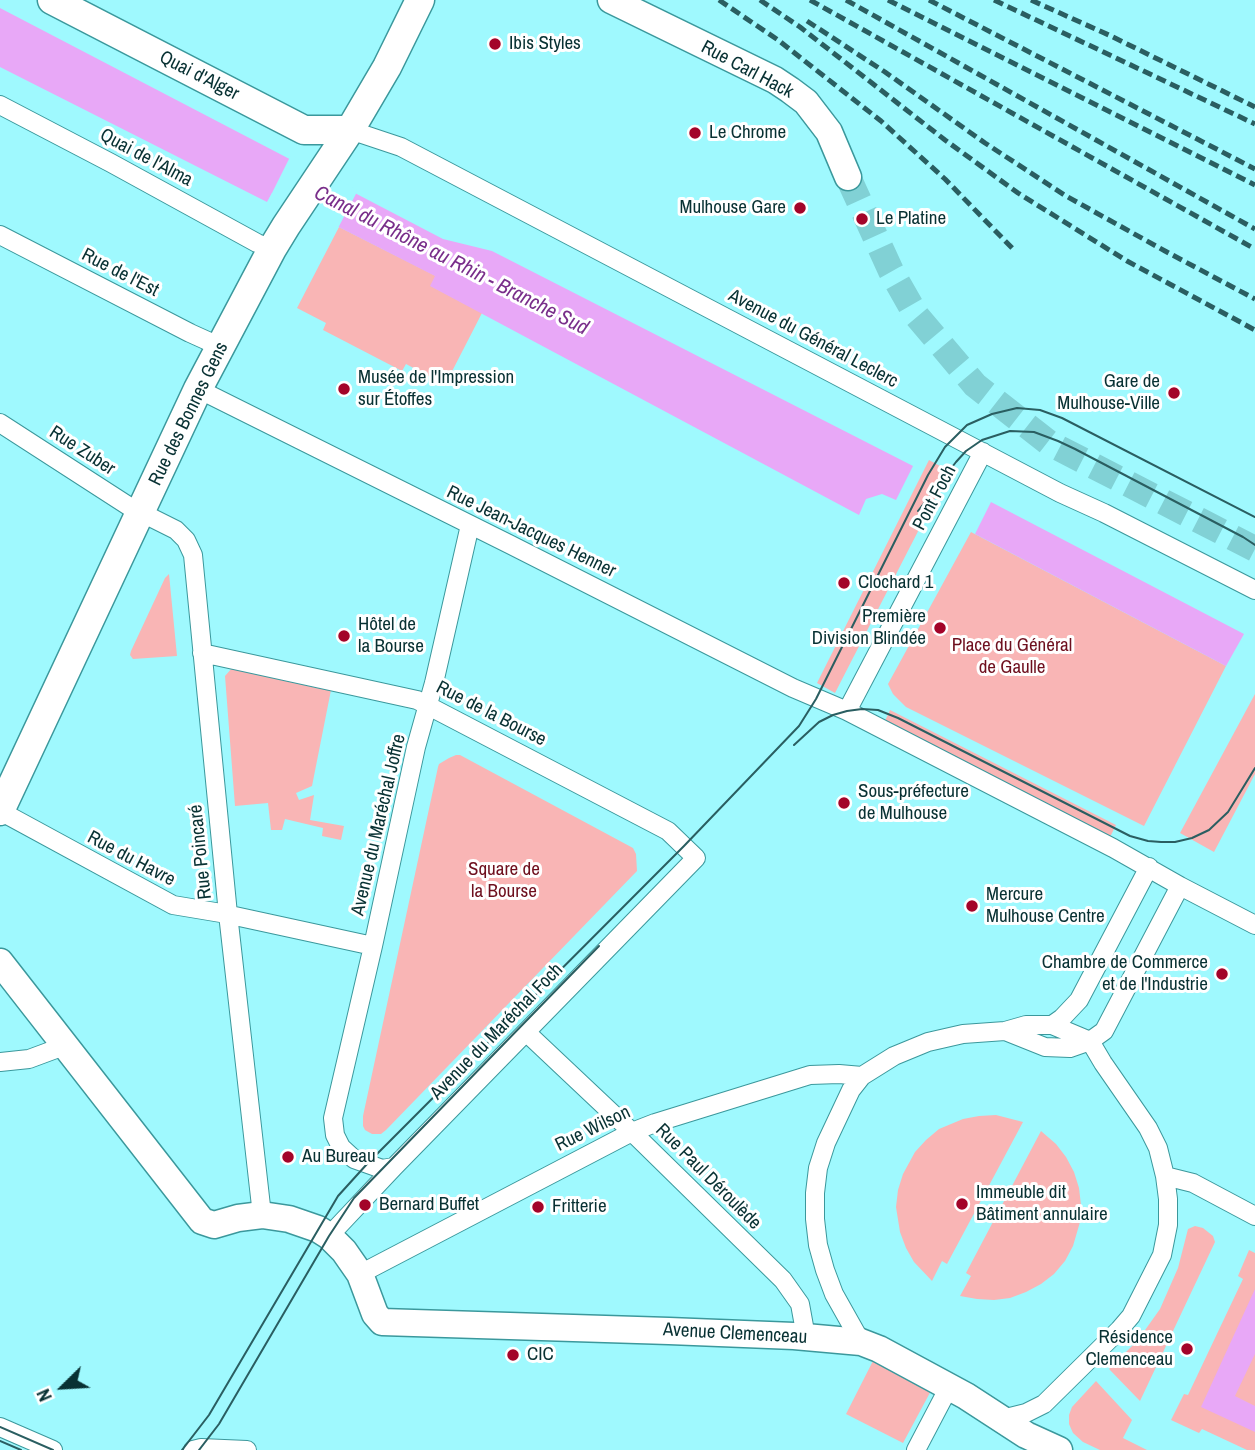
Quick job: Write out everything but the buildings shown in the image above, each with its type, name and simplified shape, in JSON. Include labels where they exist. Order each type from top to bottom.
[{"type":"main road","name":"Quai d'Alger","points":[[52,0],[304,130],[350,130]]},
{"type":"main road","name":"Rue des Bonnes Gens","points":[[0,811],[198,389],[279,237],[350,130],[387,67],[420,0]]},
{"type":"street","name":"Rue Carl Hack","points":[[611,0],[775,80],[790,90],[811,108],[829,132],[848,177]]},
{"type":"street","name":"Quai de l'Alma","points":[[0,105],[257,243],[279,237]]},
{"type":"street","name":"Avenue du Général Leclerc","points":[[350,130],[401,147],[1060,493],[1255,590]]},
{"type":"street","name":"Rue de l'Est","points":[[0,235],[221,347]]},
{"type":"street","name":"Rue Jean-Jacques Henner","points":[[198,389],[793,688],[846,711]]},
{"type":"street","name":"Rue Zuber","points":[[0,423],[141,512]]},
{"type":"street","name":"Pont Foch","points":[[846,711],[983,452]]},
{"type":"street","name":"Rue Poincaré","points":[[141,512],[176,530],[186,540],[193,555],[228,914],[262,1215]]},
{"type":"street","name":"Avenue du Maréchal Joffre","points":[[394,1167],[382,1169],[354,1159],[341,1147],[335,1135],[333,1118],[416,747],[429,705],[470,526]]},
{"type":"street","name":"Rue de la Bourse","points":[[202,653],[417,700],[429,705],[668,831],[696,859]]},
{"type":"street","points":[[846,711],[1149,867],[1255,925]]},
{"type":"street","name":"Rue du Havre","points":[[0,811],[173,905],[228,914],[373,946]]},
{"type":"street","name":"Avenue du Maréchal Foch","points":[[328,1236],[696,859]]},
{"type":"street","points":[[1052,1025],[1079,1000],[1149,867]]},
{"type":"street","points":[[1005,1031],[1045,1047],[1070,1048],[1090,1041],[1104,1031],[1180,886]]},
{"type":"street","points":[[0,962],[202,1221],[214,1225],[262,1215],[295,1220],[328,1236],[344,1251],[360,1273]]},
{"type":"street","points":[[861,1342],[834,1294],[825,1270],[815,1219],[818,1167],[825,1143],[851,1090],[862,1076],[894,1056],[928,1042],[963,1034],[1005,1031],[1026,1025],[1052,1025],[1090,1041],[1148,1128],[1158,1148],[1168,1199],[1168,1224],[1163,1255],[1131,1316],[1119,1330],[1044,1404],[1026,1413],[1002,1419]]},
{"type":"street","name":"Rue Paul Déroulède","points":[[527,1032],[783,1280],[800,1304],[806,1337]]},
{"type":"street","points":[[0,1062],[29,1059],[64,1046]]},
{"type":"street","name":"Rue Wilson","points":[[360,1273],[632,1132],[810,1075],[862,1076]]},
{"type":"street","points":[[1165,1176],[1193,1183],[1255,1216]]},
{"type":"street","name":"Avenue Clemenceau","points":[[360,1273],[375,1314],[382,1322],[669,1331],[861,1342],[949,1387],[1026,1435],[1059,1450]]},
{"type":"street","points":[[916,1450],[949,1387]]},
{"type":"street","points":[[0,1427],[53,1450]]},
{"type":"street","points":[[193,1450],[247,1450]]},
{"type":"green space","points":[[339,227],[436,276],[431,286],[482,313],[445,385],[406,364],[402,371],[323,330],[326,323],[297,308]]},
{"type":"green space","points":[[929,460],[949,471],[835,693],[817,683]]},
{"type":"green space","name":"Place du Général de Gaulle","points":[[971,532],[1226,666],[1144,826],[906,707],[893,694],[888,684]]},
{"type":"green space","points":[[169,574],[177,656],[133,659],[131,651]]},
{"type":"green space","points":[[232,668],[331,690],[312,786],[296,793],[299,800],[314,795],[310,820],[344,826],[341,840],[322,836],[323,828],[285,819],[282,830],[271,830],[268,803],[235,806],[225,676]]},
{"type":"green space","points":[[1255,694],[1255,774],[1214,852],[1180,833]]},
{"type":"green space","points":[[890,710],[1116,825],[1110,837],[885,721]]},
{"type":"green space","name":"Square de la Bourse","points":[[460,755],[633,848],[637,871],[386,1130],[381,1134],[372,1134],[363,1126],[363,1116],[438,767],[449,758]]},
{"type":"green space","points":[[996,1115],[1023,1122],[947,1264],[942,1261],[932,1281],[914,1262],[900,1232],[896,1207],[903,1174],[915,1152],[939,1129],[963,1119]]},
{"type":"green space","points":[[1041,1131],[1066,1157],[1079,1188],[1080,1222],[1073,1246],[1054,1274],[1026,1292],[994,1300],[960,1296],[971,1276],[966,1273]]},
{"type":"green space","points":[[1195,1226],[1203,1228],[1213,1236],[1215,1242],[1140,1401],[1109,1369],[1138,1340],[1160,1309],[1178,1268],[1188,1229]]},
{"type":"green space","points":[[1249,1250],[1255,1253],[1255,1450],[1247,1450],[1202,1429],[1199,1433],[1171,1420],[1184,1394],[1188,1395],[1243,1279],[1238,1276]]},
{"type":"green space","points":[[875,1357],[933,1387],[903,1443],[846,1414]]},
{"type":"green space","points":[[1096,1381],[1132,1420],[1123,1438],[1147,1450],[1100,1450],[1083,1442],[1073,1433],[1069,1424],[1072,1407]]},
{"type":"water","name":"Canal du Rhône au Rhin - Branche Sud","points":[[0,8],[443,239],[492,251],[913,466],[896,500],[882,494],[866,499],[859,515],[430,286],[435,276],[272,193],[267,202],[0,67]]},
{"type":"water","points":[[991,502],[1244,634],[1226,666],[975,534]]},
{"type":"water","points":[[1255,1289],[1255,1354],[1235,1396],[1255,1406],[1255,1432],[1201,1407]]},
{"type":"pier","points":[[291,155],[358,190],[337,230],[274,197],[270,204],[266,205]]},
{"type":"tunnel","points":[[848,177],[891,271],[916,315],[975,385],[1049,443],[1255,549]]},
{"type":"tram line","points":[[182,1450],[209,1415],[338,1196],[799,726],[816,699],[928,475],[945,447],[967,425],[992,414],[1017,408],[1040,410],[1062,418],[1255,517]]},
{"type":"tram line","points":[[918,511],[956,462],[982,440],[1010,431],[1034,432],[1075,449],[1255,545]]},
{"type":"tram line","points":[[794,745],[819,722],[833,715],[862,709],[878,710],[1130,836],[1161,842],[1192,838],[1209,830],[1228,812],[1255,768]]},
{"type":"tram line","points":[[199,1450],[219,1424],[354,1198],[599,946]]},
{"type":"tram line","points":[[0,1427],[53,1450]]},
{"type":"tram line","points":[[0,1441],[21,1450]]},
{"type":"railway","points":[[719,0],[778,40],[881,121],[945,179],[1014,250]]},
{"type":"railway","points":[[760,0],[800,27],[1018,193],[1127,261],[1255,330]]},
{"type":"railway","points":[[810,0],[1255,249]]},
{"type":"railway","points":[[846,0],[1255,229]]},
{"type":"railway","points":[[888,0],[1255,185]]},
{"type":"railway","points":[[929,0],[1255,169]]},
{"type":"railway","points":[[994,0],[1255,124]]},
{"type":"railway","points":[[1031,0],[1255,107]]},
{"type":"railway","points":[[807,21],[1066,196],[1255,299]]},
{"type":"place","name":"Ibis Styles","points":[[495,44]]},
{"type":"place","name":"Le Chrome","points":[[695,133]]},
{"type":"place","name":"Mulhouse Gare","points":[[800,208]]},
{"type":"place","name":"Le Platine","points":[[862,219]]},
{"type":"place","name":"Musée de l'Impression sur Étoffes","points":[[344,389]]},
{"type":"place","name":"Gare de Mulhouse-Ville","points":[[1174,393]]},
{"type":"place","name":"Clochard 1","points":[[844,583]]},
{"type":"place","name":"Première Division Blindée","points":[[940,628]]},
{"type":"place","name":"Hôtel de la Bourse","points":[[344,636]]},
{"type":"place","name":"Sous-préfecture de Mulhouse","points":[[844,803]]},
{"type":"place","name":"Mercure Mulhouse Centre","points":[[972,906]]},
{"type":"place","name":"Chambre de Commerce et de l'Industrie","points":[[1222,974]]},
{"type":"place","name":"Au Bureau","points":[[288,1157]]},
{"type":"place","name":"Immeuble dit Bâtiment annulaire","points":[[962,1204]]},
{"type":"place","name":"Bernard Buffet","points":[[365,1205]]},
{"type":"place","name":"Fritterie","points":[[538,1207]]},
{"type":"place","name":"Résidence Clemenceau","points":[[1187,1349]]},
{"type":"place","name":"CIC","points":[[513,1355]]}]
